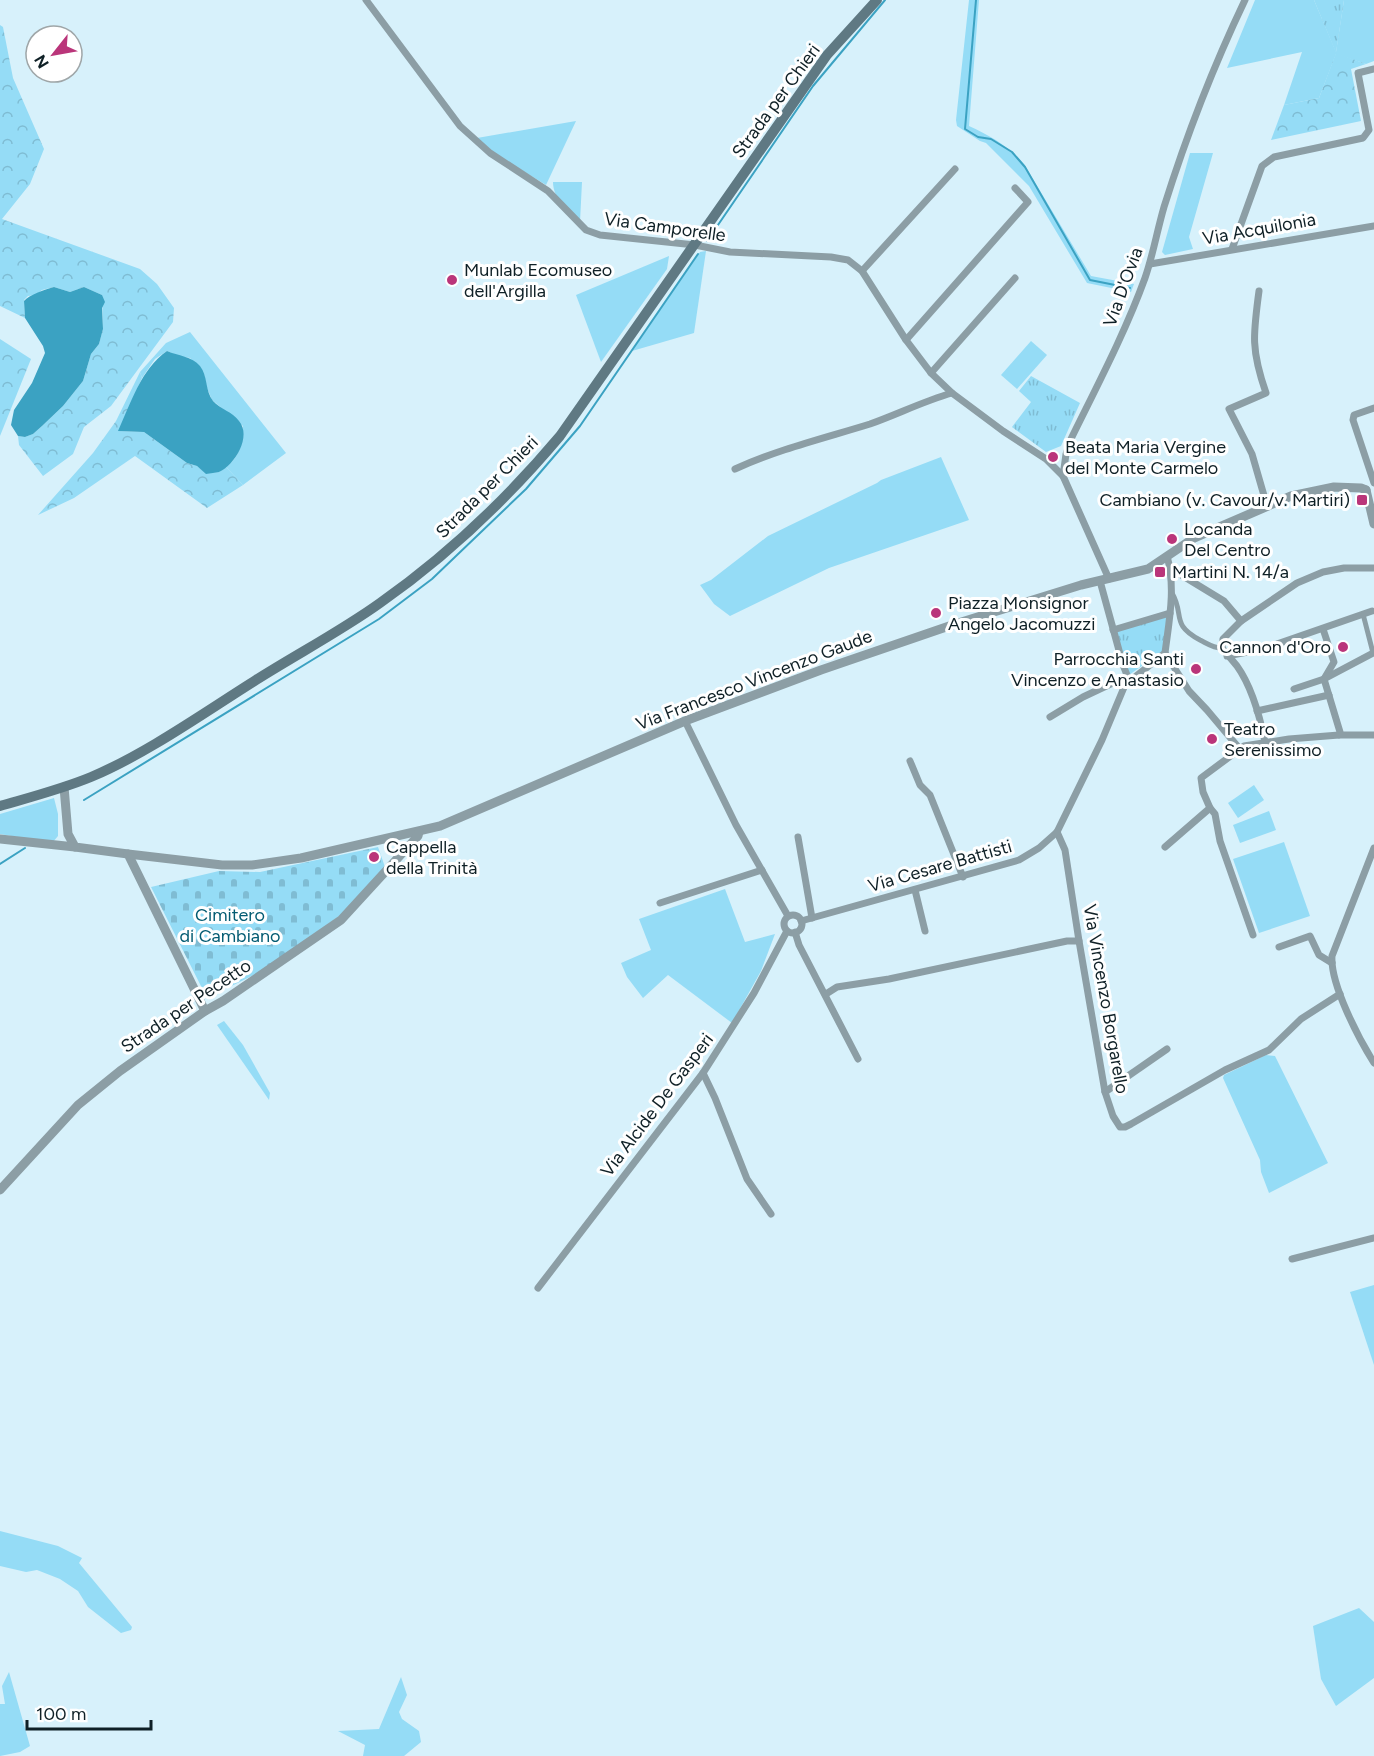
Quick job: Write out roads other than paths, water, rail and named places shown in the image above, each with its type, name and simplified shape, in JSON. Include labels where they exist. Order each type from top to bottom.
[{"type":"main road","name":"Strada per Chieri","points":[[0,806],[93,777],[136,754],[379,604],[458,541],[531,470],[560,436],[827,55],[877,0]]},
{"type":"street","name":"Via Camporelle","points":[[366,0],[459,126],[490,153],[548,191],[568,215],[586,230],[600,234],[694,245],[730,252],[831,257],[848,260],[862,271]]},
{"type":"street","name":"Via D'Ovia","points":[[1063,476],[1065,454],[1123,334],[1150,264],[1163,210],[1176,171],[1205,92],[1245,0]]},
{"type":"street","points":[[1232,249],[1262,166],[1274,157],[1363,138],[1369,130],[1358,73],[1374,69]]},
{"type":"street","points":[[955,169],[862,271],[906,340],[931,373],[952,393],[1046,459],[1063,476],[1104,580],[1113,630],[1127,682]]},
{"type":"street","points":[[906,340],[1028,202],[1015,188]]},
{"type":"street","name":"Via Acquilonia","points":[[1150,264],[1374,226]]},
{"type":"street","points":[[931,373],[1015,278]]},
{"type":"street","points":[[1259,291],[1253,336],[1256,365],[1266,393],[1229,409],[1252,454],[1267,506]]},
{"type":"street","points":[[735,469],[776,451],[873,423],[928,400],[952,393]]},
{"type":"street","points":[[1374,408],[1354,415],[1353,420],[1371,486],[1374,524]]},
{"type":"street","name":"Via Francesco Vincenzo Gaude","points":[[0,839],[222,865],[252,865],[284,861],[419,832],[440,826],[685,721],[899,643],[1028,601],[1148,569],[1194,538],[1291,496],[1314,490],[1371,486]]},
{"type":"street","points":[[1167,556],[1172,572],[1172,592],[1165,653],[1189,691],[1239,748]]},
{"type":"street","points":[[1265,742],[1257,711],[1237,666],[1222,648],[1224,639],[1241,621],[1297,583],[1323,572],[1344,568],[1374,568]]},
{"type":"street","points":[[1172,572],[1178,573],[1224,601],[1241,621]]},
{"type":"street","points":[[1172,592],[1178,618],[1184,629],[1214,648],[1222,648]]},
{"type":"street","points":[[1227,656],[1263,649],[1373,610]]},
{"type":"street","points":[[1113,630],[1170,613]]},
{"type":"street","points":[[1294,689],[1324,679],[1373,654],[1363,614]]},
{"type":"street","points":[[1323,629],[1334,662],[1324,679],[1339,735]]},
{"type":"street","points":[[1050,717],[1083,697],[1119,681],[1127,682],[1165,653]]},
{"type":"street","name":"Via Cesare Battisti","points":[[801,921],[1019,860],[1051,840],[1102,740],[1127,682]]},
{"type":"street","points":[[1257,711],[1329,695]]},
{"type":"street","points":[[685,721],[736,825],[788,916]]},
{"type":"street","points":[[1253,935],[1221,841],[1215,814],[1203,792],[1201,778],[1239,748],[1265,742],[1339,735],[1374,735]]},
{"type":"street","points":[[910,760],[920,785],[930,795],[963,877]]},
{"type":"street","points":[[64,787],[68,834],[75,847]]},
{"type":"street","points":[[1165,847],[1210,808]]},
{"type":"street","name":"Strada per Pecetto","points":[[0,1190],[78,1105],[120,1071],[341,920],[418,836],[419,832]]},
{"type":"street","name":"Via Vincenzo Borgarello","points":[[1057,832],[1065,850],[1078,941],[1105,1092],[1116,1123],[1125,1127],[1224,1070],[1269,1050],[1301,1019],[1340,994]]},
{"type":"street","points":[[798,837],[812,918]]},
{"type":"street","points":[[1373,1057],[1340,994],[1332,956],[1374,848]]},
{"type":"street","points":[[128,854],[205,1011]]},
{"type":"street","points":[[660,903],[762,870]]},
{"type":"street","points":[[915,890],[925,931]]},
{"type":"street","points":[[795,915],[801,921],[801,927],[795,932],[787,931],[784,925],[788,916],[795,915]]},
{"type":"street","name":"Via Alcide De Gasperi","points":[[538,1288],[703,1073],[754,993],[787,931]]},
{"type":"street","points":[[795,932],[799,945],[858,1059]]},
{"type":"street","points":[[1279,947],[1310,936],[1319,955],[1332,963]]},
{"type":"street","points":[[826,994],[837,987],[889,979],[1067,941],[1078,941]]},
{"type":"street","points":[[1105,1092],[1167,1049]]},
{"type":"street","points":[[703,1073],[716,1098],[747,1179],[771,1214]]},
{"type":"street","points":[[1292,1259],[1374,1238]]},
{"type":"waterway","points":[[707,241],[813,86],[885,0]]},
{"type":"waterway","points":[[976,0],[965,129],[978,137],[991,139],[1012,152],[1025,167],[1090,280],[1130,288]]},
{"type":"waterway","points":[[84,800],[379,619],[432,579],[526,489],[580,426],[698,254]]},
{"type":"waterway","points":[[0,864],[25,848]]},
{"type":"place","name":"Munlab Ecomuseo dell'Argilla","points":[[452,280]]},
{"type":"place","name":"Beata Maria Vergine del Monte Carmelo","points":[[1053,457]]},
{"type":"place","name":"Cambiano (v. Cavour/v. Martiri)","points":[[1362,500]]},
{"type":"place","name":"Locanda Del Centro","points":[[1172,539]]},
{"type":"place","name":"Martini N. 14/a","points":[[1160,572]]},
{"type":"place","name":"Piazza Monsignor Angelo Jacomuzzi","points":[[936,613]]},
{"type":"place","name":"Cannon d'Oro","points":[[1343,647]]},
{"type":"place","name":"Parrocchia Santi Vincenzo e Anastasio","points":[[1196,669]]},
{"type":"place","name":"Teatro Serenissimo","points":[[1212,739]]},
{"type":"place","name":"Cappella della Trinità","points":[[374,857]]},
{"type":"park label","name":"Cimitero di Cambiano","points":[[230,925]]}]
